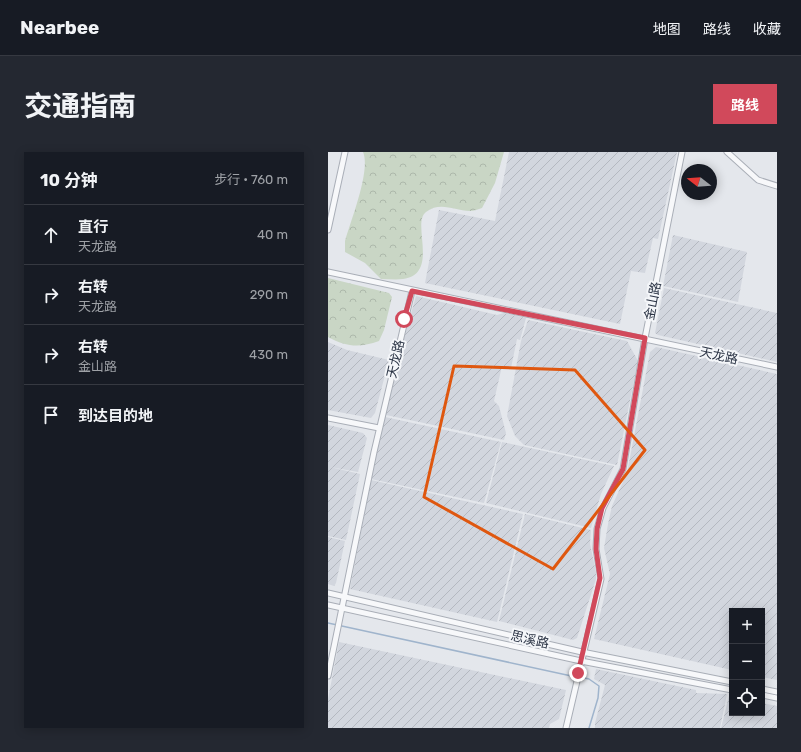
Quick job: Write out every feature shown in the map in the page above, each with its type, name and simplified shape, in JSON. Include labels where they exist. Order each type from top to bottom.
[{"type":"street","points":[[328,230],[345,152]]},
{"type":"street","name":"金山路","points":[[566,728],[600,578],[596,549],[597,529],[602,508],[623,469],[645,338],[682,152]]},
{"type":"street","points":[[727,152],[758,180],[777,186]]},
{"type":"street","points":[[328,272],[412,291]]},
{"type":"street","name":"天龙路","points":[[328,676],[379,428],[412,291],[645,338],[777,367]]},
{"type":"street","points":[[328,418],[379,428]]},
{"type":"street","name":"思溪路","points":[[328,593],[582,652],[729,681]]},
{"type":"street","name":"思溪路","points":[[328,605],[581,660],[729,689]]},
{"type":"street","points":[[765,689],[777,692]]},
{"type":"street","points":[[765,696],[777,698]]},
{"type":"highlighted area","points":[[454,366],[575,370],[645,450],[553,569],[424,497]]},
{"type":"shaded area","points":[[509,152],[677,152],[658,239],[653,238],[645,273],[631,271],[620,324],[425,283],[439,210],[495,221]]},
{"type":"shaded area","points":[[673,235],[747,252],[738,302],[663,286]]},
{"type":"shaded area","points":[[664,288],[777,313],[777,362],[658,335],[655,333]]},
{"type":"shaded area","points":[[416,296],[497,315],[504,313],[526,318],[520,340],[517,339],[511,368],[502,366],[494,401],[499,406],[506,433],[504,440],[386,415],[397,363]]},
{"type":"shaded area","points":[[528,320],[627,341],[638,361],[617,465],[524,445],[515,436],[507,416],[521,341]]},
{"type":"shaded area","points":[[328,342],[347,350],[389,360],[375,413],[371,418],[328,410]]},
{"type":"shaded area","points":[[656,347],[777,374],[777,680],[765,678],[765,608],[729,608],[729,669],[594,639],[610,574],[604,548],[608,524],[612,506],[627,473],[650,352]]},
{"type":"shaded area","points":[[385,417],[501,442],[484,503],[371,479]]},
{"type":"shaded area","points":[[328,425],[363,433],[367,438],[358,472],[330,467],[360,474],[346,540],[328,536]]},
{"type":"shaded area","points":[[502,442],[614,466],[601,494],[591,528],[486,503]]},
{"type":"shaded area","points":[[371,480],[523,514],[497,622],[350,589]]},
{"type":"shaded area","points":[[525,514],[591,530],[590,544],[596,579],[577,638],[573,640],[499,621]]},
{"type":"shaded area","points":[[328,537],[345,541],[336,583],[334,586],[328,584]]},
{"type":"shaded area","points":[[339,642],[566,690],[559,719],[550,724],[549,728],[328,728],[328,699]]},
{"type":"shaded area","points":[[596,669],[696,690],[696,693],[727,694],[720,728],[595,728],[605,685],[594,679]]},
{"type":"shaded area","points":[[729,696],[729,716],[765,716],[765,704],[777,706],[777,728],[721,728]]},
{"type":"green space","points":[[363,152],[504,152],[495,183],[482,208],[464,211],[448,207],[437,207],[426,212],[422,218],[421,226],[423,259],[420,268],[414,275],[403,279],[381,279],[365,263],[345,252],[345,241],[362,183],[365,160]]},
{"type":"green space","points":[[328,278],[389,293],[392,297],[384,330],[379,341],[366,345],[347,345],[328,337]]},
{"type":"waterway","points":[[328,623],[576,677]]},
{"type":"waterway","points":[[580,677],[589,679],[599,686],[598,698],[589,728]]},
{"type":"route","points":[[404,319],[412,291],[645,338],[623,469],[602,508],[597,529],[596,549],[600,568],[600,578],[578,673]]}]
